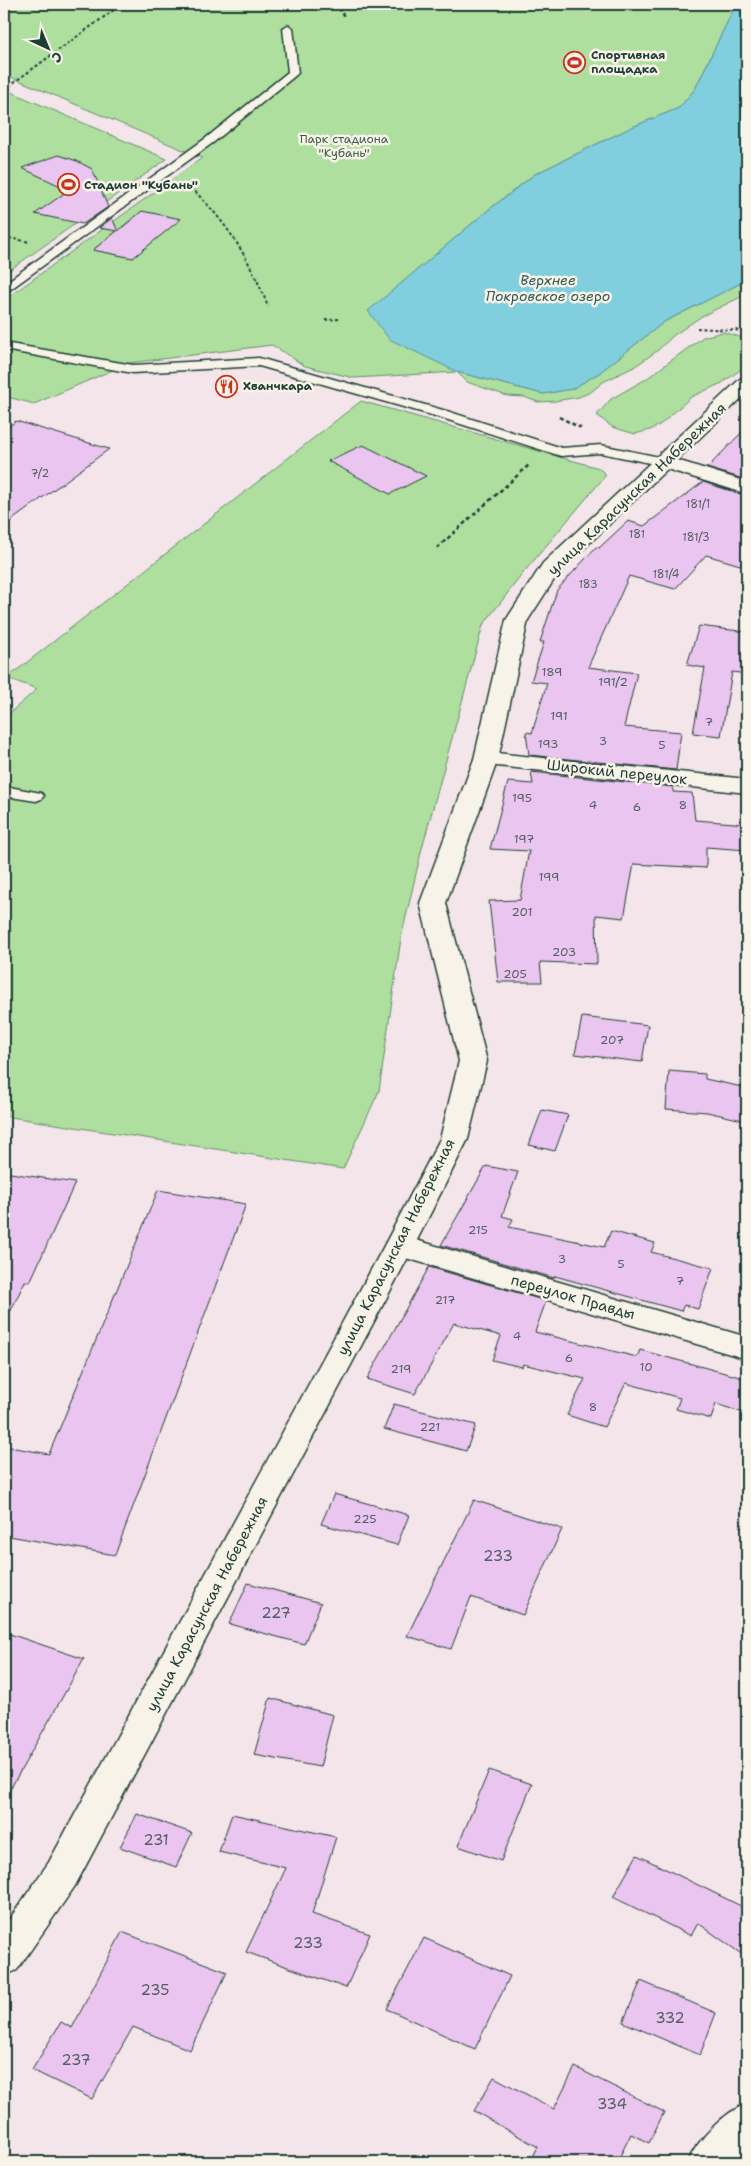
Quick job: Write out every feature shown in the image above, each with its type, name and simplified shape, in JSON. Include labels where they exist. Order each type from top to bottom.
[{"type":"street","name":"улица Карасунская Набережная","points":[[4,1958],[62,1874],[399,1246],[454,1139],[473,1062],[432,903],[486,759],[517,620],[551,568],[664,462],[744,391]]},
{"type":"street","points":[[664,462],[747,488]]},
{"type":"street","name":"Широкий переулок","points":[[486,759],[747,786]]},
{"type":"street","name":"переулок Правды","points":[[399,1246],[747,1348]]},
{"type":"street","points":[[708,2162],[747,2123]]},
{"type":"lane","points":[[4,289],[183,160],[293,73],[288,28]]},
{"type":"lane","points":[[4,346],[133,369],[259,362],[446,415],[562,452],[601,449],[664,462]]},
{"type":"lane","points":[[4,791],[36,796]]},
{"type":"path","points":[[9,86],[122,4]]},
{"type":"path","points":[[336,4],[344,16]]},
{"type":"path","points":[[183,160],[185,183],[202,197],[235,236],[258,276],[268,307]]},
{"type":"path","points":[[325,320],[340,319]]},
{"type":"path","points":[[697,328],[747,331]]},
{"type":"path","points":[[437,548],[548,448]]},
{"type":"green space","name":"Парк стадиона \"Кубань\"","points":[[4,4],[736,4],[695,89],[679,108],[632,127],[535,174],[487,211],[369,311],[457,372],[354,378],[305,366],[272,345],[129,363],[34,404],[4,396],[4,300],[202,158],[4,74]],"holes":[[[142,211],[133,258],[94,249]]]},
{"type":"green space","name":"Стадион \"Кубань\"","points":[[4,89],[167,159],[4,274]]},
{"type":"green space","points":[[747,280],[747,294],[702,316],[674,335],[657,351],[634,367],[603,382],[591,392],[579,397],[538,402],[524,397],[507,396],[467,382],[457,372],[543,394],[572,389],[599,373],[664,322]]},
{"type":"green space","points":[[723,332],[747,339],[747,365],[722,383],[691,397],[661,424],[650,430],[635,434],[612,427],[597,415],[611,399],[646,379],[703,337]]},
{"type":"green space","points":[[361,401],[599,468],[606,475],[524,572],[483,625],[422,848],[401,938],[379,1091],[343,1169],[4,1116],[4,718],[37,689],[7,678]]},
{"type":"water","name":"Верхнее Покровское озеро","points":[[736,4],[747,4],[747,280],[664,322],[599,373],[572,389],[543,394],[457,372],[389,339],[368,311],[487,211],[535,174],[632,127],[679,108],[695,89]]},
{"type":"building","points":[[59,155],[77,161],[92,169],[108,207],[83,224],[35,214],[69,190],[22,168]]},
{"type":"building","points":[[142,211],[181,219],[133,258],[93,250],[117,231],[99,228],[112,218],[118,231]]},
{"type":"building","points":[[16,421],[109,449],[4,526],[4,430]]},
{"type":"building","points":[[747,427],[747,480],[707,468]]},
{"type":"building","points":[[363,445],[426,476],[390,494],[328,461]]},
{"type":"building","points":[[703,482],[747,496],[747,567],[706,555],[675,589],[629,576],[588,667],[637,673],[624,727],[681,732],[676,770],[529,755],[526,732],[532,733],[547,683],[531,681],[544,642],[540,642],[557,590],[596,547],[599,548],[628,521],[644,526]]},
{"type":"building","points":[[699,626],[747,632],[747,674],[732,672],[721,736],[693,733],[705,668],[687,665]]},
{"type":"building","points":[[531,772],[673,787],[673,792],[692,793],[695,820],[747,824],[747,850],[706,847],[706,868],[634,864],[624,918],[596,915],[597,964],[540,962],[542,982],[498,982],[489,901],[520,900],[529,851],[490,849],[508,782],[533,784]]},
{"type":"building","points":[[582,1017],[648,1025],[642,1062],[575,1054]]},
{"type":"building","points":[[669,1071],[705,1074],[705,1079],[747,1088],[747,1121],[707,1112],[666,1109]]},
{"type":"building","points":[[542,1110],[568,1115],[555,1151],[529,1145]]},
{"type":"building","points":[[486,1166],[518,1172],[502,1216],[513,1219],[509,1227],[604,1247],[611,1231],[655,1243],[651,1252],[713,1268],[698,1309],[684,1305],[681,1311],[555,1276],[554,1278],[441,1245]]},
{"type":"building","points":[[4,1172],[75,1183],[30,1282],[25,1281],[4,1325]]},
{"type":"building","points":[[158,1190],[246,1204],[115,1555],[4,1535],[4,1446],[49,1454]]},
{"type":"building","points":[[429,1267],[546,1301],[535,1332],[637,1357],[640,1350],[747,1379],[747,1414],[716,1404],[711,1419],[676,1409],[680,1398],[626,1383],[604,1427],[567,1415],[585,1379],[523,1364],[522,1367],[492,1360],[501,1336],[454,1323],[415,1394],[367,1379]]},
{"type":"building","points":[[394,1404],[476,1425],[466,1451],[384,1429]]},
{"type":"building","points":[[334,1494],[409,1515],[397,1545],[321,1524]]},
{"type":"building","points":[[474,1500],[562,1529],[523,1615],[471,1597],[451,1649],[407,1636]]},
{"type":"building","points":[[248,1583],[321,1603],[304,1644],[229,1624]]},
{"type":"building","points":[[4,1632],[84,1659],[4,1800]]},
{"type":"building","points":[[270,1698],[333,1715],[320,1767],[254,1755]]},
{"type":"building","points":[[489,1770],[532,1784],[501,1861],[458,1846]]},
{"type":"building","points":[[137,1814],[192,1833],[176,1867],[120,1847]]},
{"type":"building","points":[[232,1814],[336,1837],[312,1914],[370,1934],[346,1988],[246,1952],[286,1868],[219,1852]]},
{"type":"building","points":[[637,1855],[747,1909],[747,1958],[698,1923],[691,1936],[613,1897]]},
{"type":"building","points":[[122,1932],[227,1972],[190,2050],[133,2027],[92,2099],[32,2070],[61,2022],[72,2028]]},
{"type":"building","points":[[424,1938],[510,1976],[475,2049],[387,2009]]},
{"type":"building","points":[[641,1981],[716,2013],[700,2055],[623,2022]]},
{"type":"building","points":[[575,2067],[664,2112],[649,2143],[631,2134],[617,2162],[530,2162],[538,2147],[474,2111],[494,2077],[554,2109]]},
{"type":"place","name":"Спортивная площадка","points":[[575,62]]},
{"type":"place","name":"Стадион \"Кубань\"","points":[[68,185]]},
{"type":"place","name":"Хванчкара","points":[[227,386]]}]
